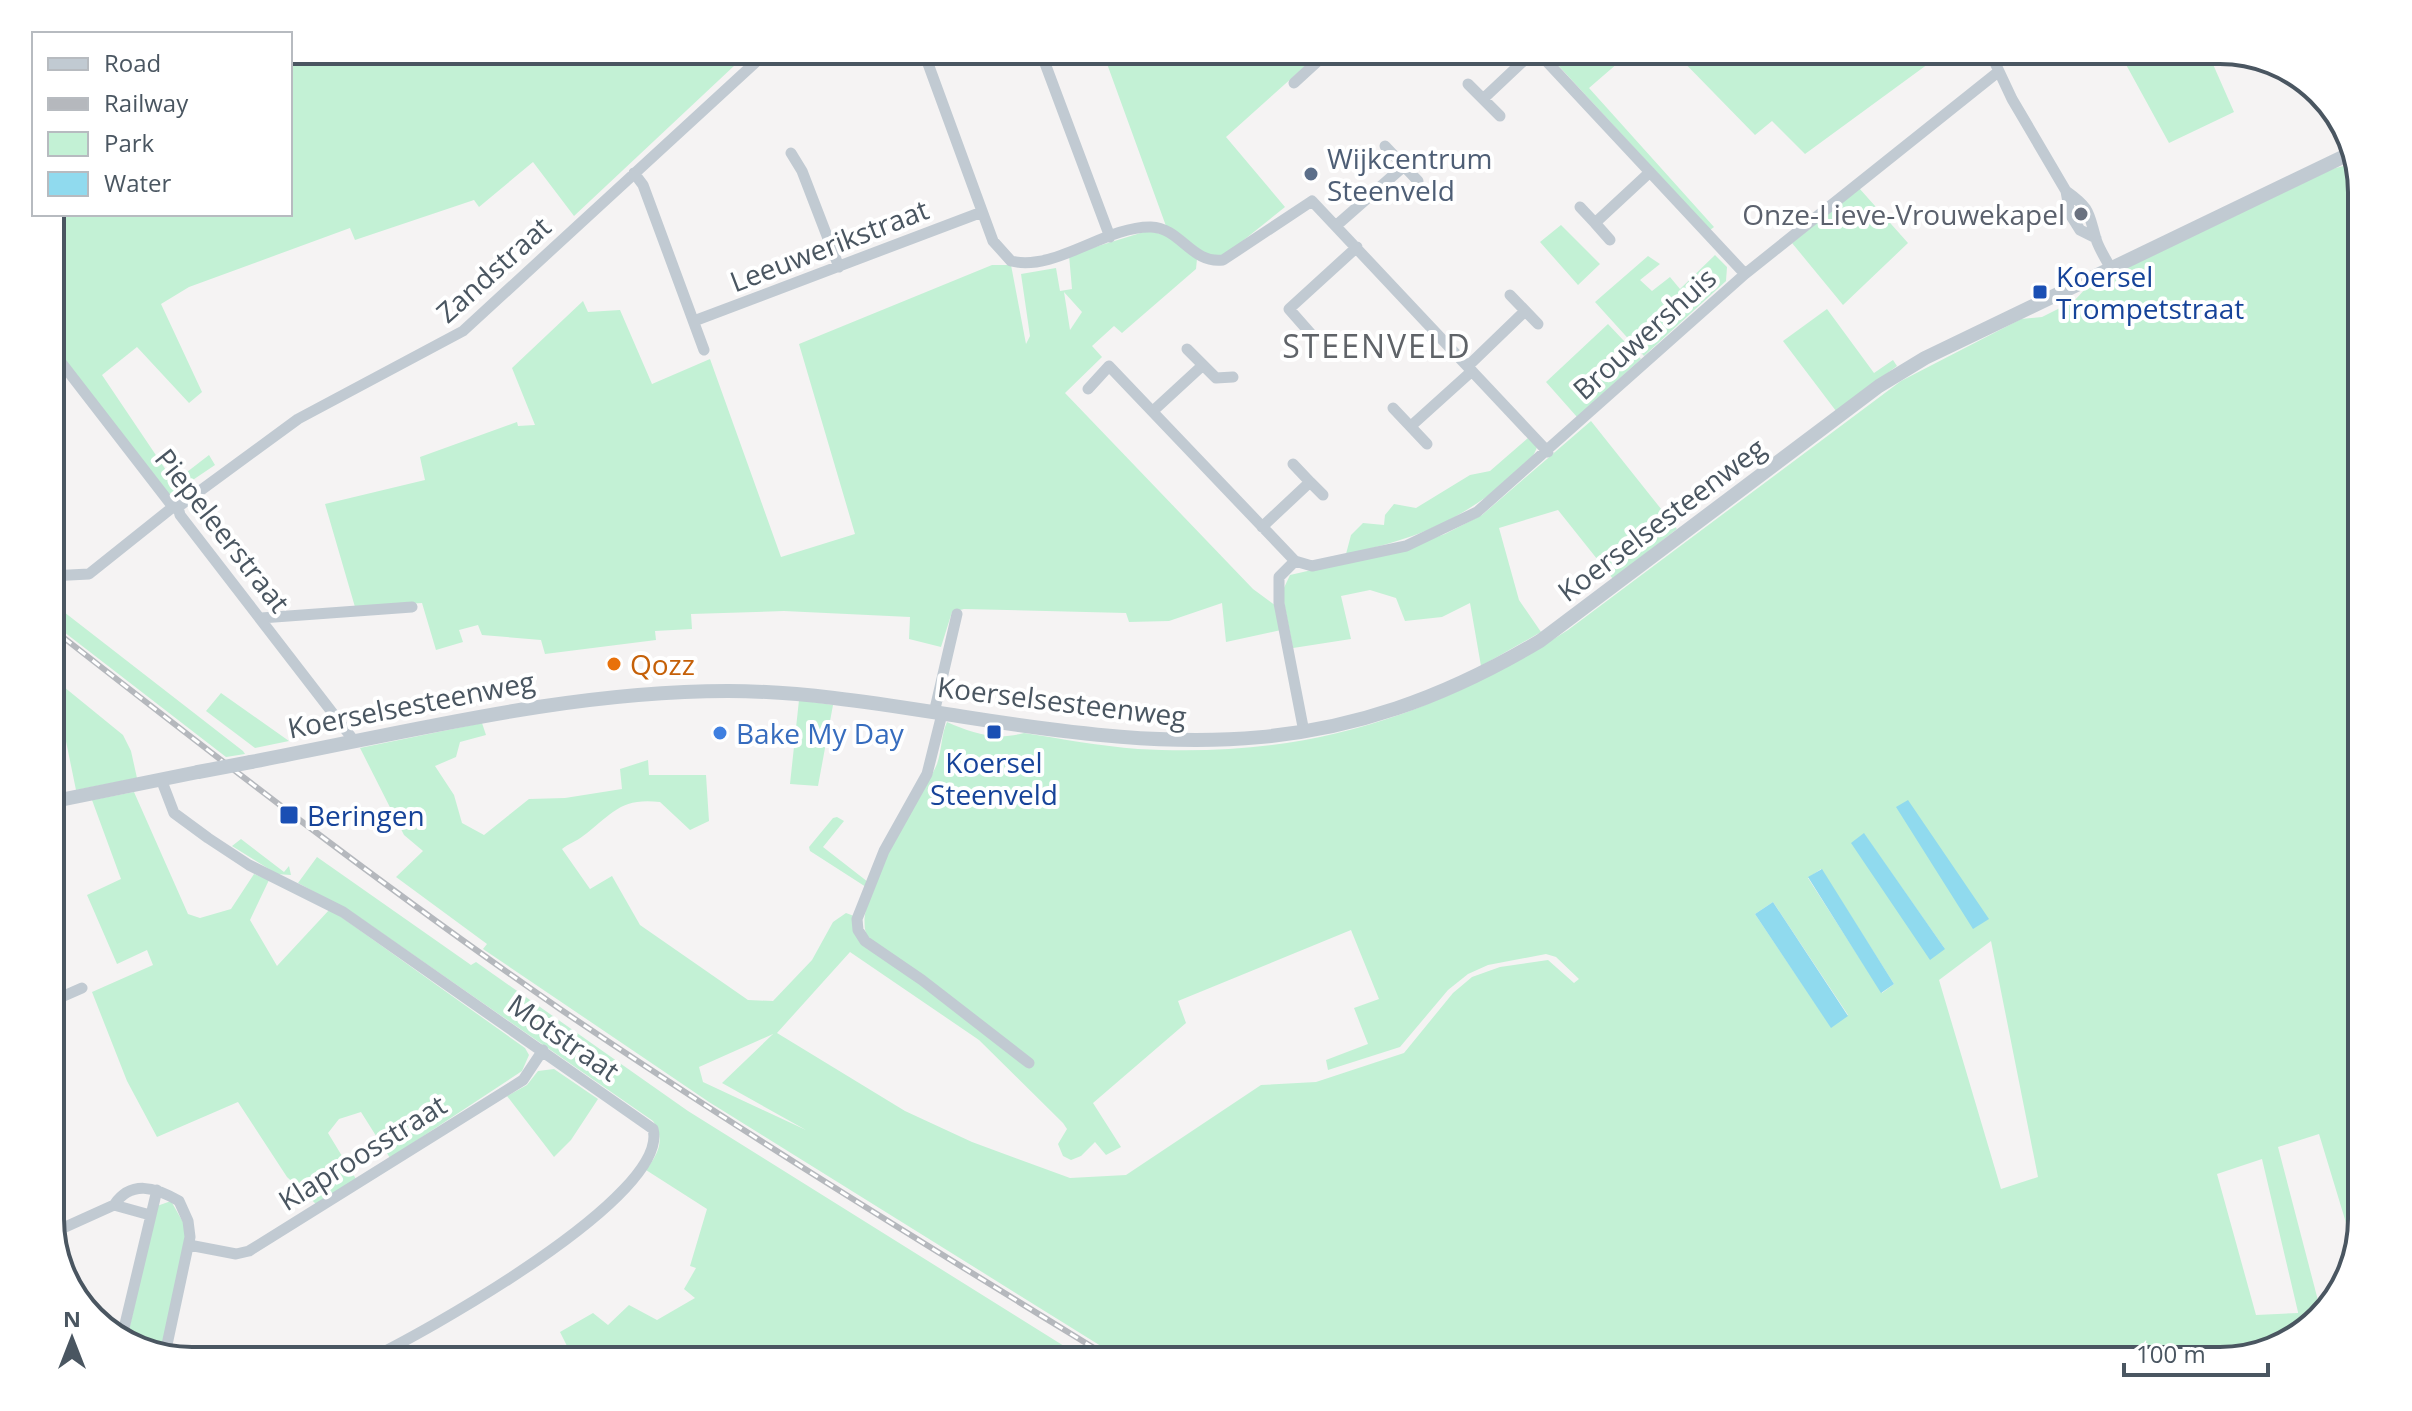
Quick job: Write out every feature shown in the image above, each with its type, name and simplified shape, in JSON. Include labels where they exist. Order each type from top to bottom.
[{"type":"street","name":"Zandstraat","points":[[64,575],[89,574],[175,507],[298,419],[463,331],[754,64]]},
{"type":"street","points":[[928,64],[999,250],[1021,264],[1041,261],[1138,229],[1163,229],[1199,257],[1223,260],[1312,201],[1338,224],[1548,452]]},
{"type":"street","points":[[1045,64],[1110,237]]},
{"type":"street","points":[[1294,83],[1315,64]]},
{"type":"street","points":[[1483,99],[1521,64]]},
{"type":"street","points":[[1549,64],[1745,274]]},
{"type":"street","points":[[1995,64],[2066,191],[2070,214],[2080,230],[2096,238]]},
{"type":"street","name":"Brouwershuis","points":[[1295,561],[1312,566],[1406,546],[1477,512],[1745,274],[1998,72]]},
{"type":"street","points":[[1468,84],[1500,116]]},
{"type":"street","points":[[1385,146],[1418,181]]},
{"type":"street","points":[[791,153],[802,171],[839,267]]},
{"type":"street","name":"Koerselsesteenweg","points":[[64,799],[552,703],[665,692],[790,694],[1155,742],[1245,741],[1304,732],[1393,711],[1493,669],[1577,615],[1879,386],[1925,358],[2343,157]]},
{"type":"street","points":[[1338,224],[1404,166]]},
{"type":"street","points":[[1595,223],[1650,172]]},
{"type":"street","points":[[634,173],[643,185],[704,350]]},
{"type":"street","points":[[2066,191],[2086,205],[2094,221],[2096,238],[2111,269]]},
{"type":"street","points":[[1580,207],[1610,240]]},
{"type":"street","name":"Leeuwerikstraat","points":[[694,321],[982,212]]},
{"type":"street","points":[[1311,334],[1289,309],[1357,247]]},
{"type":"street","points":[[1510,295],[1538,324]]},
{"type":"street","points":[[1411,426],[1525,311]]},
{"type":"street","points":[[1187,349],[1216,378],[1233,377]]},
{"type":"street","points":[[1153,411],[1203,365]]},
{"type":"street","name":"Piepeleerstraat","points":[[64,366],[355,742]]},
{"type":"street","points":[[1088,389],[1109,366],[1295,561],[1279,577],[1279,603],[1304,732]]},
{"type":"street","points":[[1393,408],[1427,444]]},
{"type":"street","points":[[1293,464],[1323,495]]},
{"type":"street","points":[[1262,527],[1310,482]]},
{"type":"street","points":[[261,618],[412,607]]},
{"type":"street","points":[[957,614],[927,774],[884,851],[857,919],[858,930],[865,941],[1029,1063]]},
{"type":"street","name":"Motstraat","points":[[161,779],[174,813],[208,838],[249,865],[343,912],[653,1129],[654,1151],[622,1192],[561,1242],[404,1347]]},
{"type":"street","points":[[64,996],[82,988]]},
{"type":"street","name":"Klaproosstraat","points":[[189,1245],[236,1254],[249,1251],[523,1080],[543,1050]]},
{"type":"street","points":[[64,1228],[114,1205],[132,1188],[157,1190],[179,1201],[188,1221],[189,1245],[167,1344]]},
{"type":"street","points":[[124,1327],[157,1190]]},
{"type":"street","points":[[114,1205],[150,1215]]},
{"type":"green space","points":[[292,64],[736,64],[574,216],[533,162],[479,207],[474,200],[355,240],[350,228],[189,287],[161,304],[202,392],[189,403],[137,347],[102,375],[174,482],[209,455],[215,465],[169,496],[64,360],[64,216],[292,216]]},
{"type":"green space","points":[[1107,64],[1307,64],[1226,137],[1285,207],[1225,255],[1209,256],[1166,226]]},
{"type":"green space","points":[[1557,64],[1617,64],[1589,88],[1714,227],[1710,230]]},
{"type":"green space","points":[[1686,64],[1928,64],[1805,154],[1772,121],[1755,135]]},
{"type":"green space","points":[[2126,64],[2213,64],[2234,112],[2169,143]]},
{"type":"green space","points":[[2346,165],[2348,184],[2347,1228],[2319,1134],[2278,1147],[2318,1300],[2284,1330],[2253,1343],[2220,1347],[1103,1347],[709,1102],[483,949],[487,944],[396,877],[423,851],[404,835],[360,748],[482,723],[486,735],[460,742],[456,757],[435,766],[454,795],[462,823],[484,835],[529,799],[565,798],[622,789],[620,769],[648,760],[649,775],[706,775],[709,821],[690,830],[660,802],[635,802],[617,809],[562,849],[590,889],[612,876],[640,925],[748,1000],[773,1001],[812,960],[833,922],[846,913],[854,916],[868,938],[865,922],[868,902],[889,852],[937,764],[947,722],[993,736],[1024,733],[1124,748],[1199,750],[1256,747],[1311,739],[1415,709],[1516,661],[1568,630],[1901,381],[2021,319],[2042,317],[2074,301],[2087,287],[2332,169]],"holes":[[[1864,834],[1945,949],[1852,843]],[[1821,869],[1894,984],[1882,993],[1808,878]],[[1773,902],[1848,1015],[1831,1027],[1755,914]],[[1351,930],[1379,999],[1354,1008],[1368,1044],[1326,1060],[1328,1070],[1400,1047],[1448,990],[1468,974],[1488,965],[1546,954],[1556,957],[1579,979],[1574,983],[1548,960],[1500,967],[1472,977],[1453,993],[1404,1053],[1316,1082],[1261,1085],[1126,1175],[1070,1178],[972,1142],[905,1111],[777,1033],[850,952],[979,1040],[1063,1123],[1067,1129],[1058,1144],[1063,1156],[1071,1160],[1081,1156],[1095,1142],[1106,1155],[1121,1147],[1093,1103],[1186,1023],[1178,1001]],[[1991,941],[2038,1177],[2001,1189],[1939,980]],[[773,1034],[722,1083],[806,1130],[703,1082],[699,1067]],[[2262,1159],[2298,1313],[2256,1315],[2217,1174]]]},
{"type":"green space","points":[[1859,188],[1908,243],[1843,305],[1792,243]]},
{"type":"green space","points":[[1561,225],[1600,264],[1578,285],[1540,242]]},
{"type":"green space","points":[[1147,231],[1167,235],[1197,259],[1196,269],[1122,333],[1114,326],[1092,346],[1102,357],[1065,393],[1253,589],[1276,606],[1281,630],[1226,642],[1222,603],[1169,621],[1129,622],[1126,613],[964,609],[952,612],[941,647],[909,639],[910,617],[784,611],[691,614],[692,629],[655,631],[656,640],[545,654],[541,640],[482,635],[478,625],[459,630],[463,642],[436,650],[422,603],[355,607],[325,504],[425,480],[420,457],[517,422],[518,426],[535,425],[512,368],[583,301],[588,312],[620,310],[652,384],[710,359],[781,557],[855,534],[799,344],[992,265],[1011,265],[1026,344],[1030,336],[1021,274],[1056,268],[1060,291],[1072,289],[1069,255]],"holes":[[[1064,292],[1082,312],[1070,330]]]},
{"type":"green space","points":[[1715,255],[1727,267],[1726,281],[1644,356],[1595,302],[1648,256],[1660,264],[1640,280],[1652,291],[1670,277],[1680,289]]},
{"type":"green space","points":[[1827,309],[1874,373],[1893,360],[1897,366],[1836,411],[1783,341]]},
{"type":"green space","points":[[1608,324],[1641,359],[1577,417],[1546,382]]},
{"type":"green space","points":[[1591,421],[1677,529],[1613,579],[1558,510],[1499,528],[1519,600],[1541,632],[1481,666],[1470,603],[1442,617],[1405,621],[1396,598],[1370,590],[1341,596],[1351,639],[1293,648],[1282,592],[1290,575],[1399,550],[1445,534],[1482,515]]},
{"type":"green space","points":[[1528,438],[1537,447],[1529,461],[1471,507],[1413,536],[1346,554],[1351,535],[1363,523],[1384,525],[1385,515],[1394,504],[1416,508],[1470,475],[1490,471]]},
{"type":"green space","points":[[64,612],[245,754],[226,757],[64,632]]},
{"type":"green space","points":[[64,687],[123,735],[131,751],[137,778],[76,790],[64,732]]},
{"type":"green space","points":[[221,693],[289,741],[255,748],[206,711]]},
{"type":"green space","points":[[799,700],[833,705],[818,786],[790,784]]},
{"type":"green space","points":[[134,792],[188,914],[200,918],[231,909],[254,874],[269,880],[250,920],[277,966],[330,909],[525,1048],[529,1055],[522,1071],[390,1158],[361,1112],[339,1119],[328,1133],[356,1179],[316,1204],[287,1177],[238,1102],[157,1137],[127,1081],[92,992],[153,965],[147,950],[117,964],[87,895],[121,879],[92,800]]},
{"type":"green space","points":[[837,817],[844,821],[823,847],[868,882],[866,887],[810,851],[809,847]]},
{"type":"green space","points":[[241,839],[284,872],[289,866],[291,875],[277,874],[232,846]]},
{"type":"green space","points":[[317,857],[471,965],[476,962],[688,1111],[1066,1347],[566,1347],[560,1332],[593,1313],[608,1325],[629,1305],[657,1320],[695,1298],[684,1289],[696,1268],[690,1266],[707,1209],[646,1170],[660,1141],[653,1121],[353,913],[298,883]]},
{"type":"green space","points":[[554,1069],[598,1099],[571,1140],[554,1157],[507,1096],[527,1085],[538,1071]]},
{"type":"green space","points":[[171,1201],[188,1231],[163,1344],[129,1330],[157,1206]]},
{"type":"water","points":[[1908,800],[1989,919],[1973,929],[1896,807]]},
{"type":"water","points":[[1864,833],[1945,949],[1930,960],[1851,843]]},
{"type":"water","points":[[1822,869],[1894,984],[1881,993],[1808,877]]},
{"type":"water","points":[[1773,902],[1848,1016],[1831,1028],[1755,914]]},
{"type":"railway","points":[[64,638],[302,822],[560,1009],[766,1144],[1092,1347]]},
{"type":"place","name":"Wijkcentrum Steenveld","points":[[1311,174]]},
{"type":"place","name":"Onze-Lieve-Vrouwekapel","points":[[2081,214]]},
{"type":"place","name":"Koersel Trompetstraat","points":[[2040,292]]},
{"type":"place","name":"Qozz","points":[[614,664]]},
{"type":"place","name":"Koersel Steenveld","points":[[994,732]]},
{"type":"place","name":"Bake My Day","points":[[720,733]]},
{"type":"place","name":"Beringen","points":[[289,815]]},
{"type":"district","name":"STEENVELD","points":[[1377,345]]}]
